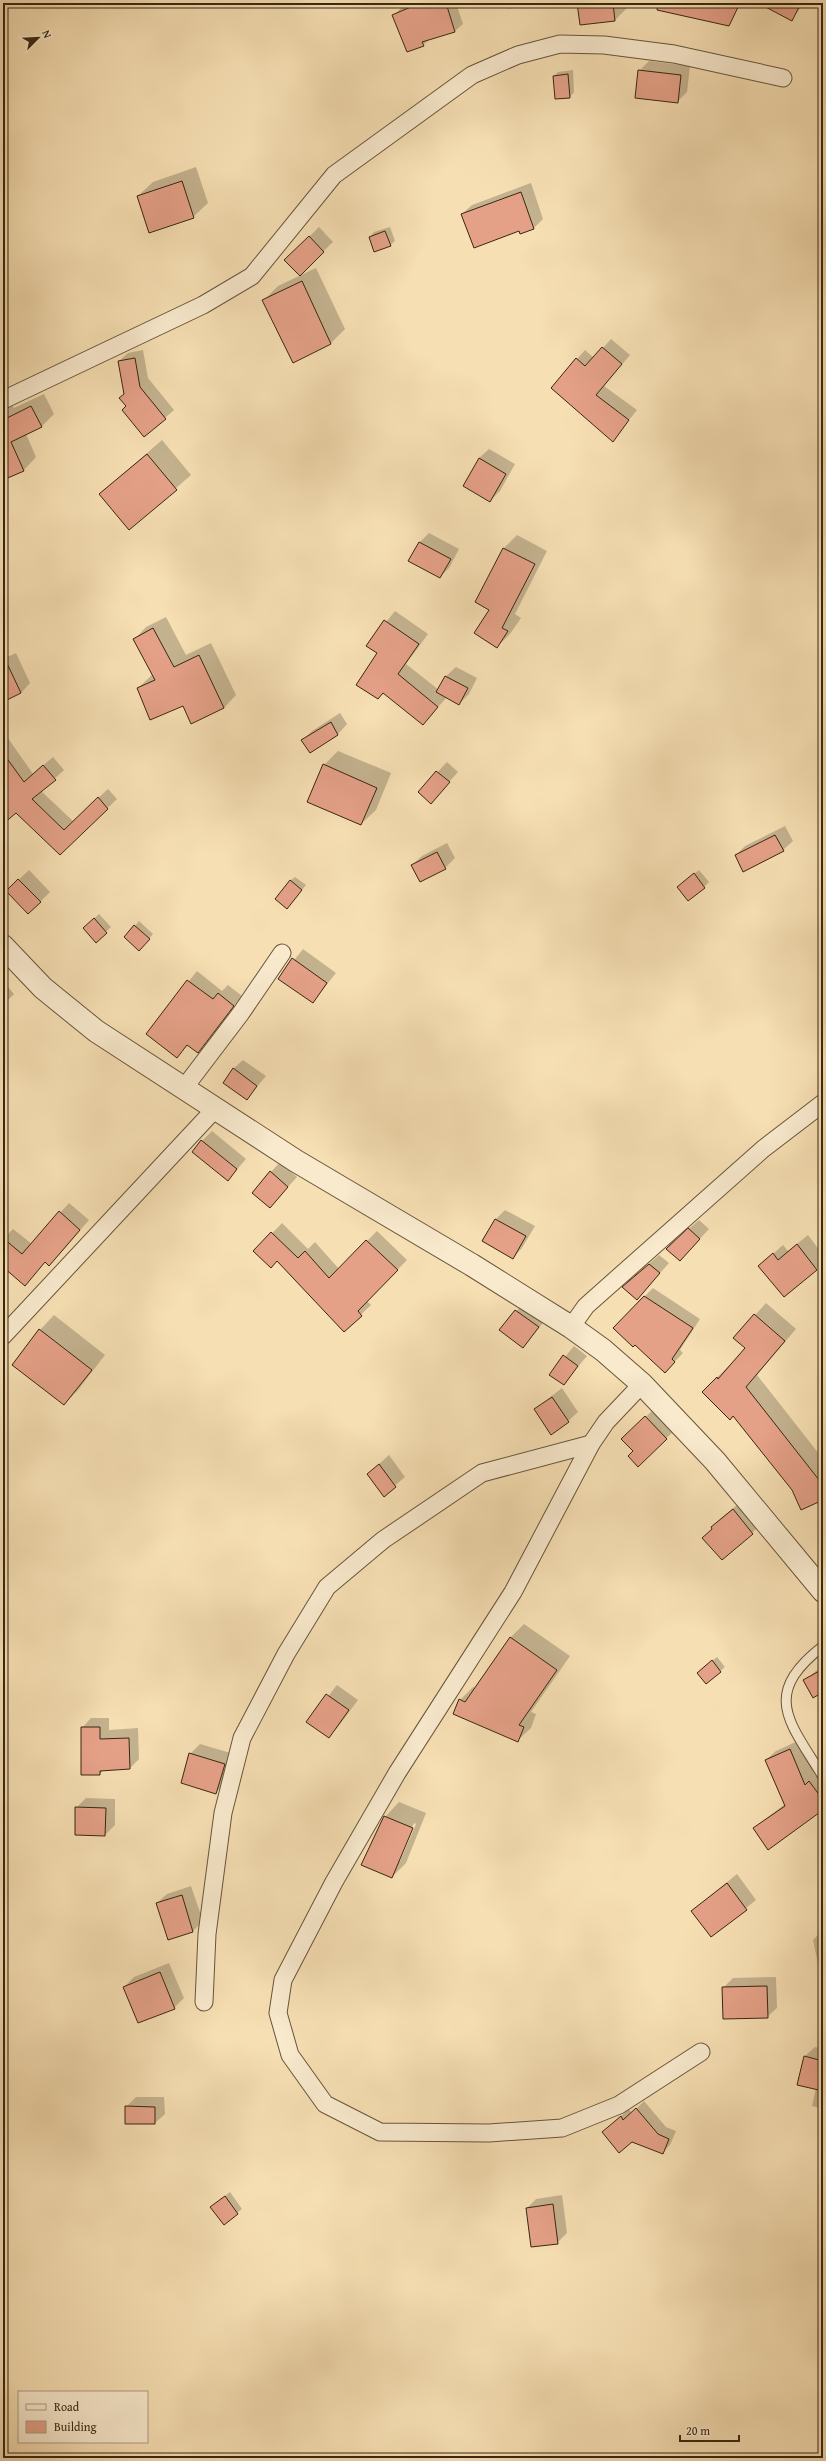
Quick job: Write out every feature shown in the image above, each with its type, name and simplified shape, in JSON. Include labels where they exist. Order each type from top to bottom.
[{"type":"street","points":[[3,400],[203,305],[252,276],[334,175],[472,75],[518,55],[560,44],[604,45],[674,54],[783,78]]},
{"type":"street","points":[[3,946],[43,988],[96,1031],[215,1109],[571,1327],[603,1350],[642,1384],[715,1461],[823,1591]]},
{"type":"street","points":[[184,1088],[241,1013],[282,953]]},
{"type":"street","points":[[571,1327],[586,1306],[763,1149],[823,1103]]},
{"type":"street","points":[[3,1336],[215,1109]]},
{"type":"street","points":[[642,1384],[606,1422],[591,1444],[513,1592],[397,1773],[334,1882],[282,1980],[278,2014],[290,2055],[325,2104],[380,2132],[489,2133],[562,2128],[619,2105],[701,2052]]},
{"type":"street","points":[[204,2002],[207,1934],[223,1813],[242,1738],[286,1654],[327,1587],[384,1540],[482,1473],[591,1444]]},
{"type":"lane","points":[[823,1646],[794,1674],[786,1690],[784,1704],[790,1722],[823,1777]]},
{"type":"building","points":[[420,3],[446,3],[455,32],[422,42],[424,46],[407,52],[392,15]]},
{"type":"building","points":[[577,3],[613,3],[615,21],[580,25]]},
{"type":"building","points":[[658,3],[740,3],[729,26],[657,10]]},
{"type":"building","points":[[758,3],[801,3],[792,21]]},
{"type":"building","points":[[638,70],[681,75],[678,103],[635,98]]},
{"type":"building","points":[[568,74],[570,98],[555,99],[553,76]]},
{"type":"building","points":[[182,181],[194,218],[149,233],[137,196]]},
{"type":"building","points":[[521,192],[534,229],[520,234],[519,231],[474,248],[461,214]]},
{"type":"building","points":[[385,231],[391,246],[374,252],[369,237]]},
{"type":"building","points":[[309,236],[324,252],[300,276],[284,260]]},
{"type":"building","points":[[302,281],[331,344],[293,363],[262,300]]},
{"type":"building","points":[[602,347],[622,364],[596,395],[629,420],[613,442],[551,388],[576,358],[585,366]]},
{"type":"building","points":[[135,358],[140,387],[166,419],[144,437],[122,410],[126,406],[119,398],[124,394],[118,361]]},
{"type":"building","points":[[31,406],[42,427],[11,442],[24,471],[3,480],[3,420]]},
{"type":"building","points":[[147,454],[177,490],[129,530],[99,494]]},
{"type":"building","points":[[479,458],[506,474],[490,502],[463,486]]},
{"type":"building","points":[[419,542],[451,559],[440,578],[408,561]]},
{"type":"building","points":[[503,548],[535,564],[502,628],[508,631],[497,648],[474,633],[489,610],[475,602]]},
{"type":"building","points":[[384,620],[419,644],[398,674],[438,707],[423,725],[383,693],[378,699],[356,685],[377,653],[366,646]]},
{"type":"building","points":[[153,628],[174,667],[199,655],[224,708],[191,724],[183,706],[150,720],[137,688],[155,680],[133,639]]},
{"type":"building","points":[[3,655],[21,693],[3,702]]},
{"type":"building","points":[[445,676],[468,688],[459,705],[436,692]]},
{"type":"building","points":[[331,722],[338,735],[310,753],[301,740]]},
{"type":"building","points":[[3,753],[24,782],[43,765],[56,780],[32,799],[64,830],[98,797],[108,809],[60,855],[16,813],[3,824]]},
{"type":"building","points":[[323,764],[377,788],[361,825],[307,802]]},
{"type":"building","points":[[436,771],[450,782],[431,804],[418,792]]},
{"type":"building","points":[[775,835],[784,851],[743,872],[735,855]]},
{"type":"building","points":[[437,852],[446,869],[420,882],[411,865]]},
{"type":"building","points":[[694,873],[705,888],[688,901],[677,887]]},
{"type":"building","points":[[18,879],[41,902],[28,914],[6,891]]},
{"type":"building","points":[[290,880],[302,890],[287,909],[275,899]]},
{"type":"building","points":[[94,918],[107,933],[96,943],[83,928]]},
{"type":"building","points":[[134,925],[150,939],[139,951],[124,937]]},
{"type":"building","points":[[292,958],[327,983],[313,1003],[278,979]]},
{"type":"building","points":[[187,980],[213,999],[218,993],[234,1006],[198,1053],[187,1045],[177,1058],[146,1034]]},
{"type":"building","points":[[233,1068],[257,1086],[247,1100],[223,1083]]},
{"type":"building","points":[[201,1140],[237,1169],[228,1181],[192,1152]]},
{"type":"building","points":[[270,1171],[288,1187],[270,1208],[252,1193]]},
{"type":"building","points":[[59,1211],[80,1230],[49,1266],[45,1262],[25,1286],[3,1267],[3,1238],[22,1254]]},
{"type":"building","points":[[495,1219],[526,1236],[513,1259],[482,1241]]},
{"type":"building","points":[[688,1228],[700,1239],[680,1261],[666,1249]]},
{"type":"building","points":[[271,1232],[298,1258],[305,1251],[329,1278],[366,1240],[398,1270],[358,1311],[362,1316],[344,1332],[277,1261],[271,1268],[253,1251]]},
{"type":"building","points":[[797,1244],[817,1270],[784,1297],[758,1266],[773,1253],[778,1260]]},
{"type":"building","points":[[649,1264],[660,1273],[637,1300],[622,1287]]},
{"type":"building","points":[[644,1296],[693,1328],[672,1359],[675,1362],[665,1373],[635,1345],[633,1347],[613,1328]]},
{"type":"building","points":[[515,1310],[539,1327],[523,1348],[499,1330]]},
{"type":"building","points":[[754,1314],[785,1341],[746,1387],[823,1485],[823,1500],[801,1510],[792,1490],[733,1416],[730,1420],[702,1392],[717,1377],[718,1379],[745,1348],[733,1338]]},
{"type":"building","points":[[39,1329],[92,1370],[64,1405],[12,1365]]},
{"type":"building","points":[[563,1355],[578,1366],[564,1385],[549,1375]]},
{"type":"building","points":[[552,1397],[569,1422],[551,1435],[534,1409]]},
{"type":"building","points":[[645,1416],[667,1439],[638,1467],[628,1456],[633,1451],[621,1439]]},
{"type":"building","points":[[379,1464],[396,1487],[384,1497],[367,1474]]},
{"type":"building","points":[[733,1509],[753,1534],[722,1560],[702,1538],[712,1529],[711,1527]]},
{"type":"building","points":[[510,1637],[557,1670],[519,1725],[524,1727],[518,1742],[453,1714],[459,1699],[465,1702]]},
{"type":"building","points":[[712,1660],[721,1672],[706,1684],[697,1673]]},
{"type":"building","points":[[823,1669],[823,1692],[813,1698],[803,1680]]},
{"type":"building","points":[[326,1694],[349,1710],[329,1738],[306,1722]]},
{"type":"building","points":[[81,1727],[100,1727],[100,1739],[129,1738],[130,1769],[100,1771],[100,1775],[81,1775]]},
{"type":"building","points":[[790,1749],[805,1785],[809,1781],[823,1800],[823,1810],[768,1850],[753,1828],[785,1806],[765,1760]]},
{"type":"building","points":[[189,1753],[225,1764],[216,1794],[181,1783]]},
{"type":"building","points":[[75,1807],[106,1808],[105,1836],[75,1835]]},
{"type":"building","points":[[384,1816],[413,1828],[392,1878],[361,1865]]},
{"type":"building","points":[[727,1883],[747,1910],[711,1937],[691,1911]]},
{"type":"building","points":[[182,1895],[193,1932],[168,1940],[156,1903]]},
{"type":"building","points":[[160,1972],[175,2009],[138,2023],[123,1987]]},
{"type":"building","points":[[767,1986],[768,2018],[723,2019],[722,1987]]},
{"type":"building","points":[[804,2056],[823,2061],[823,2091],[797,2085]]},
{"type":"building","points":[[125,2106],[155,2107],[155,2124],[125,2124]]},
{"type":"building","points":[[636,2108],[658,2134],[669,2139],[663,2154],[632,2142],[619,2153],[602,2132],[621,2116],[623,2120]]},
{"type":"building","points":[[225,2196],[238,2214],[224,2225],[210,2207]]},
{"type":"building","points":[[553,2204],[558,2244],[531,2247],[526,2208]]}]
